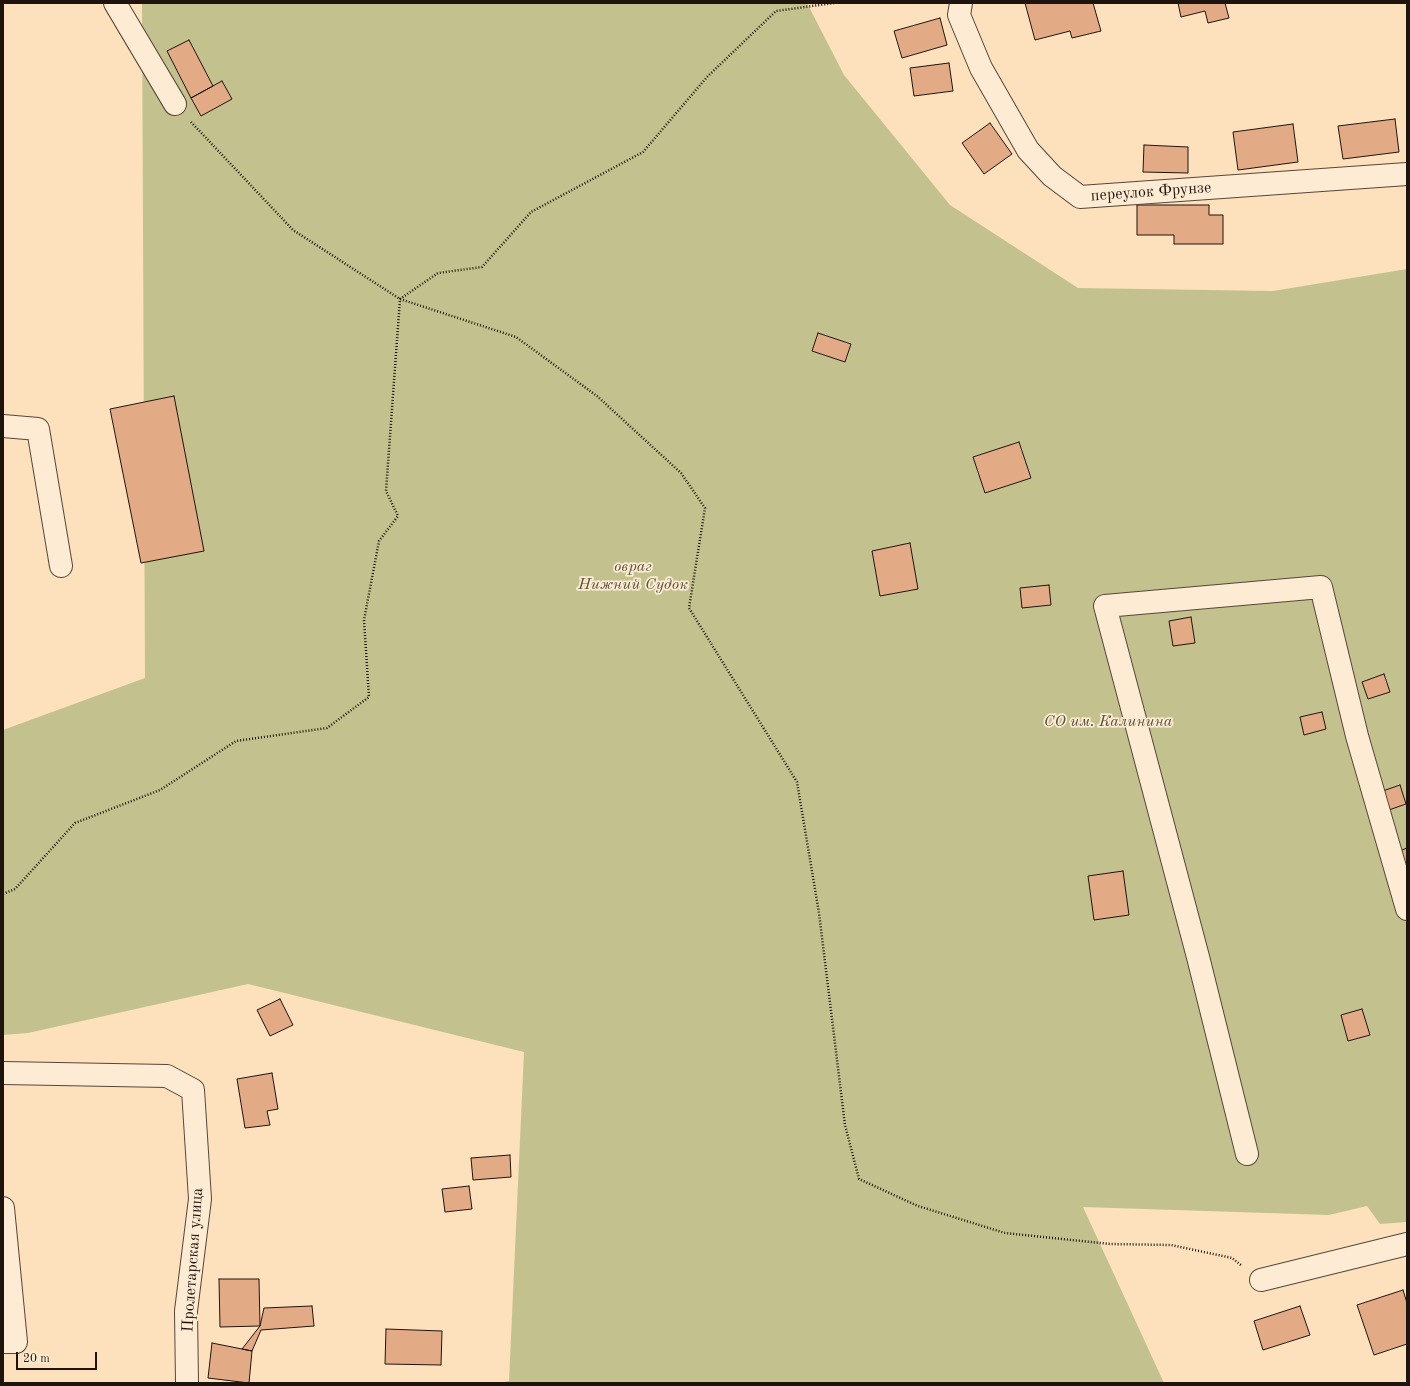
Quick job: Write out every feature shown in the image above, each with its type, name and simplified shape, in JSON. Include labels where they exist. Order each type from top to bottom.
[{"type":"street","points":[[115,3],[175,104]]},
{"type":"street","name":"переулок Фрунзе","points":[[961,3],[959,16],[981,68],[1028,150],[1052,176],[1080,197],[1407,174]]},
{"type":"street","points":[[3,426],[38,430],[61,566]]},
{"type":"street","points":[[1246,1154],[1198,957],[1105,606],[1321,588],[1357,736],[1407,909]]},
{"type":"street","name":"Пролетарская улица","points":[[3,1073],[166,1076],[193,1090],[200,1199],[186,1311],[187,1383]]},
{"type":"street","points":[[3,1215],[16,1342],[3,1342]]},
{"type":"street","points":[[1261,1280],[1407,1244]]},
{"type":"path","points":[[795,3],[796,8]]},
{"type":"path","points":[[400,299],[438,273],[482,267],[530,212],[643,152],[707,77],[776,11],[834,3]]},
{"type":"path","points":[[175,104],[292,230],[400,299],[516,337],[597,396],[681,472],[705,508],[689,608],[797,782],[819,913],[845,1125],[860,1179],[918,1206],[1005,1233],[1110,1244],[1171,1245],[1232,1258],[1261,1280]]},
{"type":"path","points":[[3,894],[15,889],[74,823],[160,790],[236,741],[327,728],[369,697],[364,620],[379,541],[398,516],[386,491],[400,299]]},
{"type":"green space","name":"овраг Нижний Судок","points":[[142,3],[807,3],[844,75],[950,205],[1078,288],[1273,291],[1407,269],[1407,1222],[1380,1224],[1367,1206],[1329,1215],[1083,1207],[1164,1383],[500,1383],[509,1381],[524,1052],[248,984],[28,1033],[3,1035],[3,730],[145,678]]},
{"type":"building","points":[[1025,3],[1093,3],[1101,31],[1072,38],[1070,31],[1035,40]]},
{"type":"building","points":[[1178,3],[1225,3],[1229,18],[1208,23],[1205,11],[1181,17]]},
{"type":"building","points":[[940,18],[947,45],[902,58],[894,31]]},
{"type":"building","points":[[189,40],[213,86],[191,98],[167,51]]},
{"type":"building","points":[[949,63],[953,91],[914,96],[910,68]]},
{"type":"building","points":[[222,81],[232,99],[201,116],[191,98]]},
{"type":"building","points":[[1395,119],[1399,152],[1343,159],[1338,126]]},
{"type":"building","points":[[990,123],[1012,154],[984,174],[962,143]]},
{"type":"building","points":[[1293,124],[1298,162],[1238,170],[1233,132]]},
{"type":"building","points":[[1144,145],[1188,147],[1188,173],[1143,172]]},
{"type":"building","points":[[1137,205],[1209,205],[1209,215],[1223,215],[1223,244],[1174,244],[1174,235],[1137,235]]},
{"type":"building","points":[[818,333],[851,344],[845,362],[812,351]]},
{"type":"building","points":[[174,396],[204,551],[141,563],[110,409]]},
{"type":"building","points":[[1019,442],[1031,478],[985,493],[973,457]]},
{"type":"building","points":[[910,543],[918,589],[880,596],[872,551]]},
{"type":"building","points":[[1049,585],[1051,605],[1022,608],[1020,588]]},
{"type":"building","points":[[1191,617],[1195,643],[1173,646],[1169,621]]},
{"type":"building","points":[[1384,674],[1390,692],[1368,699],[1362,682]]},
{"type":"building","points":[[1322,712],[1326,729],[1304,735],[1300,717]]},
{"type":"building","points":[[1400,785],[1406,804],[1383,812],[1377,793]]},
{"type":"building","points":[[1407,848],[1407,868],[1403,869],[1397,852]]},
{"type":"building","points":[[1123,871],[1129,915],[1094,920],[1088,876]]},
{"type":"building","points":[[280,999],[293,1025],[270,1036],[257,1010]]},
{"type":"building","points":[[1362,1009],[1370,1035],[1348,1041],[1341,1015]]},
{"type":"building","points":[[272,1073],[278,1109],[267,1111],[270,1125],[245,1128],[237,1079]]},
{"type":"building","points":[[510,1155],[511,1177],[473,1180],[471,1158]]},
{"type":"building","points":[[469,1186],[472,1209],[445,1212],[442,1189]]},
{"type":"building","points":[[219,1279],[259,1279],[260,1326],[220,1327]]},
{"type":"building","points":[[1403,1290],[1407,1303],[1407,1344],[1374,1355],[1357,1305]]},
{"type":"building","points":[[312,1306],[314,1326],[261,1330],[252,1351],[242,1349],[260,1326],[264,1308]]},
{"type":"building","points":[[1300,1306],[1310,1335],[1263,1350],[1254,1321]]},
{"type":"building","points":[[386,1329],[442,1331],[441,1365],[385,1364]]},
{"type":"building","points":[[212,1343],[252,1351],[249,1383],[208,1378]]},
{"type":"park label","name":"СО им. Калинина","points":[[1108,722]]}]
